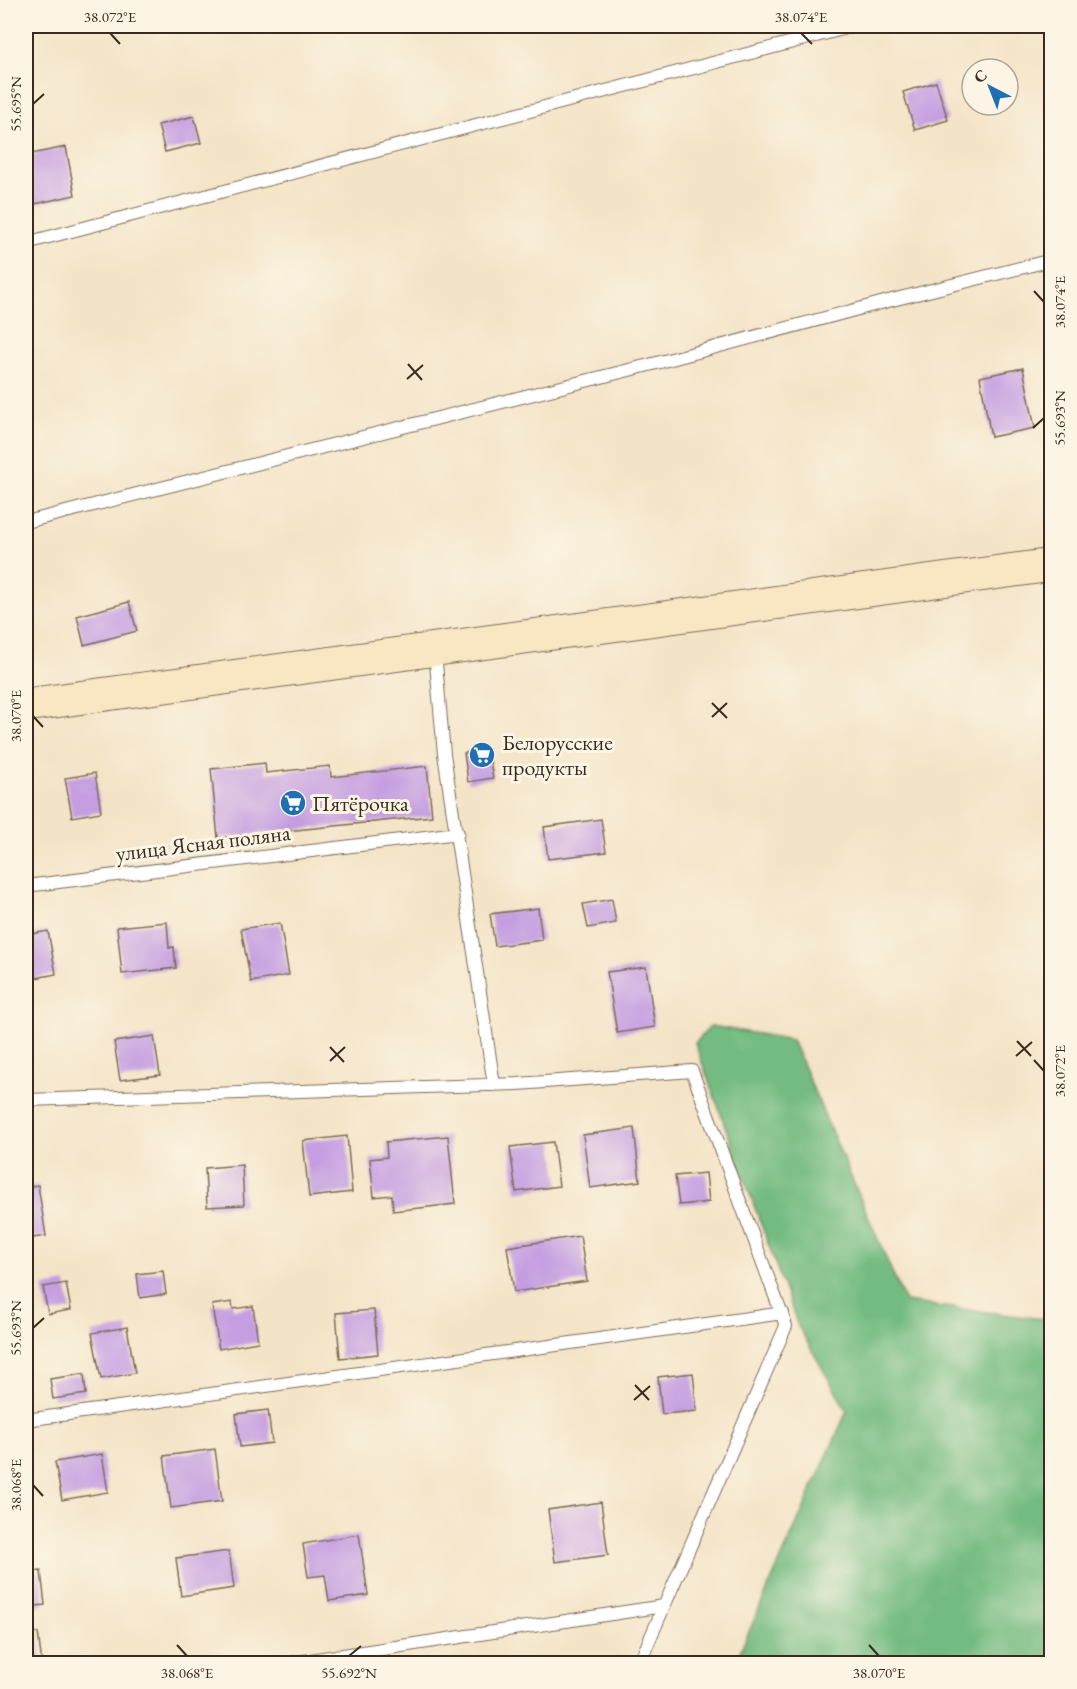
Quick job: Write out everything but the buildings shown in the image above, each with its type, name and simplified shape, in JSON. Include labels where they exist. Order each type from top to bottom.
[{"type":"main road","points":[[26,705],[1052,565]]},
{"type":"lane","points":[[26,243],[854,26]]},
{"type":"lane","points":[[26,522],[1052,261]]},
{"type":"lane","points":[[434,649],[444,754],[458,832],[494,1085]]},
{"type":"lane","name":"улица Ясная поляна","points":[[26,886],[458,832]]},
{"type":"lane","points":[[26,1100],[494,1085],[692,1071],[786,1326],[639,1664]]},
{"type":"lane","points":[[26,1420],[783,1313]]},
{"type":"lane","points":[[285,1664],[664,1606]]},
{"type":"green space","points":[[711,1026],[792,1040],[905,1302],[1051,1320],[1051,1663],[735,1663],[847,1411],[798,1326],[695,1043]]},
{"type":"place","name":"Белорусские продукты","points":[[482,755]]},
{"type":"place","name":"Пятёрочка","points":[[293,803]]}]
